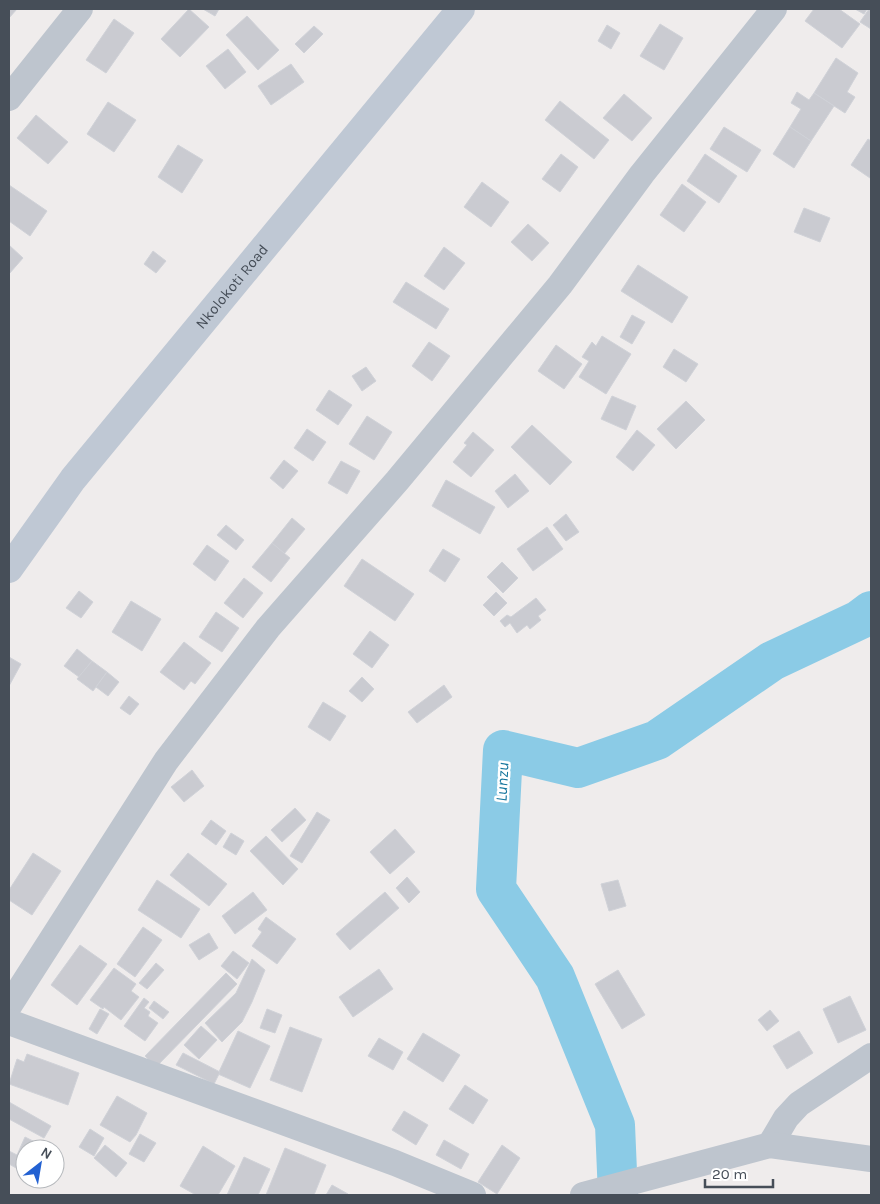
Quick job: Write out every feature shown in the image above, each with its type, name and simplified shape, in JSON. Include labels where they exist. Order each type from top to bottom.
[{"type":"main road","name":"Nkolokoti Road","points":[[9,569],[73,479],[461,9]]},
{"type":"street","points":[[9,98],[80,9]]},
{"type":"street","points":[[9,1006],[166,760],[268,628],[398,481],[560,285],[642,174],[774,9]]},
{"type":"street","points":[[9,1022],[395,1163],[473,1195]]},
{"type":"street","points":[[770,1145],[786,1118],[799,1104],[871,1056]]},
{"type":"street","points":[[583,1195],[770,1145],[871,1159]]},
{"type":"building","points":[[9,9],[17,9],[9,18]]},
{"type":"building","points":[[189,9],[209,27],[180,57],[161,39]]},
{"type":"building","points":[[203,9],[219,9],[215,16]]},
{"type":"building","points":[[814,9],[839,9],[860,24],[842,48],[805,21]]},
{"type":"building","points":[[855,9],[867,9],[864,14]]},
{"type":"building","points":[[869,9],[871,9],[871,29],[860,22]]},
{"type":"building","points":[[247,16],[279,50],[258,70],[226,35]]},
{"type":"building","points":[[114,19],[134,33],[106,73],[86,60]]},
{"type":"building","points":[[660,24],[683,38],[664,70],[640,56]]},
{"type":"building","points":[[607,25],[620,33],[611,49],[598,41]]},
{"type":"building","points":[[314,26],[323,34],[304,53],[295,44]]},
{"type":"building","points":[[228,49],[246,72],[225,89],[206,66]]},
{"type":"building","points":[[836,58],[858,73],[847,92],[855,97],[845,113],[814,93]]},
{"type":"building","points":[[291,64],[304,82],[271,105],[258,86]]},
{"type":"building","points":[[797,92],[809,100],[814,93],[834,106],[811,141],[790,127],[801,109],[791,103]]},
{"type":"building","points":[[624,94],[652,118],[632,141],[603,118]]},
{"type":"building","points":[[560,101],[609,140],[594,159],[545,120]]},
{"type":"building","points":[[108,102],[136,120],[114,152],[87,134]]},
{"type":"building","points":[[36,115],[68,142],[48,164],[17,138]]},
{"type":"building","points":[[724,127],[761,150],[747,172],[710,149]]},
{"type":"building","points":[[790,127],[811,141],[794,168],[773,154]]},
{"type":"building","points":[[868,139],[871,141],[870,178],[851,165]]},
{"type":"building","points":[[178,145],[203,160],[182,193],[158,177]]},
{"type":"building","points":[[561,154],[578,167],[560,192],[542,179]]},
{"type":"building","points":[[705,154],[737,176],[719,203],[687,181]]},
{"type":"building","points":[[482,182],[509,202],[491,227],[464,207]]},
{"type":"building","points":[[682,184],[706,202],[684,232],[660,215]]},
{"type":"building","points":[[9,185],[47,211],[30,236],[9,221]]},
{"type":"building","points":[[804,208],[830,218],[820,242],[794,232]]},
{"type":"building","points":[[528,224],[549,243],[532,261],[511,242]]},
{"type":"building","points":[[9,245],[23,258],[9,274]]},
{"type":"building","points":[[444,247],[465,263],[444,290],[424,276]]},
{"type":"building","points":[[153,251],[166,261],[156,273],[144,264]]},
{"type":"building","points":[[638,265],[688,297],[672,323],[621,291]]},
{"type":"building","points":[[406,282],[449,309],[436,329],[393,302]]},
{"type":"building","points":[[632,315],[645,322],[632,344],[620,337]]},
{"type":"building","points":[[602,336],[631,354],[606,394],[579,377],[589,361],[582,357],[592,342],[596,346]]},
{"type":"building","points":[[429,342],[450,356],[432,381],[412,366]]},
{"type":"building","points":[[556,345],[582,364],[564,389],[538,371]]},
{"type":"building","points":[[674,349],[698,364],[686,382],[663,367]]},
{"type":"building","points":[[366,367],[376,381],[362,391],[352,376]]},
{"type":"building","points":[[329,390],[352,405],[338,425],[316,410]]},
{"type":"building","points":[[612,396],[636,406],[626,430],[601,419]]},
{"type":"building","points":[[686,401],[705,420],[676,449],[657,429]]},
{"type":"building","points":[[367,416],[392,432],[374,460],[349,444]]},
{"type":"building","points":[[532,425],[572,462],[550,485],[511,447]]},
{"type":"building","points":[[307,429],[326,442],[313,461],[294,448]]},
{"type":"building","points":[[637,430],[655,445],[633,471],[616,457]]},
{"type":"building","points":[[473,432],[494,450],[471,477],[453,462],[467,445],[464,443]]},
{"type":"building","points":[[284,460],[298,471],[283,489],[270,478]]},
{"type":"building","points":[[341,461],[360,471],[347,494],[328,483]]},
{"type":"building","points":[[515,474],[529,491],[508,508],[495,491]]},
{"type":"building","points":[[446,480],[495,507],[480,534],[432,506]]},
{"type":"building","points":[[566,514],[579,532],[566,541],[553,525]]},
{"type":"building","points":[[292,518],[305,529],[284,554],[272,543]]},
{"type":"building","points":[[226,525],[244,540],[236,550],[217,535]]},
{"type":"building","points":[[547,527],[563,549],[533,571],[517,549]]},
{"type":"building","points":[[272,543],[290,558],[271,582],[252,567]]},
{"type":"building","points":[[207,545],[229,561],[215,581],[193,564]]},
{"type":"building","points":[[443,549],[460,559],[445,582],[429,571]]},
{"type":"building","points":[[362,559],[414,594],[395,621],[344,586]]},
{"type":"building","points":[[502,562],[518,578],[503,593],[487,577]]},
{"type":"building","points":[[244,578],[263,593],[243,618],[224,603]]},
{"type":"building","points":[[79,591],[93,602],[81,618],[66,608]]},
{"type":"building","points":[[496,592],[507,603],[494,616],[483,605]]},
{"type":"building","points":[[536,598],[546,610],[538,616],[541,620],[530,629],[527,625],[517,633],[510,623],[505,627],[500,621],[507,615],[511,617]]},
{"type":"building","points":[[131,601],[161,619],[142,651],[112,632]]},
{"type":"building","points":[[216,612],[239,628],[222,652],[199,637]]},
{"type":"building","points":[[370,631],[389,645],[372,668],[353,654]]},
{"type":"building","points":[[184,642],[211,663],[195,684],[191,681],[184,690],[160,672]]},
{"type":"building","points":[[77,649],[92,661],[79,677],[64,666]]},
{"type":"building","points":[[9,657],[21,664],[9,686]]},
{"type":"building","points":[[92,661],[107,672],[93,691],[77,679]]},
{"type":"building","points":[[107,672],[119,682],[108,696],[96,687]]},
{"type":"building","points":[[362,677],[374,689],[362,702],[349,691]]},
{"type":"building","points":[[444,685],[452,697],[417,723],[408,712]]},
{"type":"building","points":[[129,696],[139,704],[130,715],[120,708]]},
{"type":"building","points":[[323,702],[346,716],[330,741],[308,727]]},
{"type":"building","points":[[192,770],[204,786],[184,802],[171,787]]},
{"type":"building","points":[[295,808],[306,820],[282,842],[271,830]]},
{"type":"building","points":[[317,812],[330,820],[302,863],[290,856]]},
{"type":"building","points":[[211,820],[226,831],[216,845],[201,834]]},
{"type":"building","points":[[395,829],[415,852],[390,874],[370,852]]},
{"type":"building","points":[[231,833],[244,841],[236,855],[223,847]]},
{"type":"building","points":[[266,836],[298,869],[283,885],[250,851]]},
{"type":"building","points":[[33,853],[61,871],[32,915],[9,900],[9,890]]},
{"type":"building","points":[[188,853],[227,884],[209,906],[170,875]]},
{"type":"building","points":[[407,877],[420,892],[409,903],[396,888]]},
{"type":"building","points":[[157,880],[200,909],[181,938],[138,910]]},
{"type":"building","points":[[618,880],[626,906],[609,911],[601,884]]},
{"type":"building","points":[[253,892],[267,910],[235,934],[222,916]]},
{"type":"building","points":[[385,892],[399,908],[350,950],[336,934]]},
{"type":"building","points":[[266,917],[296,939],[277,964],[252,946],[262,932],[258,929]]},
{"type":"building","points":[[143,927],[162,940],[135,977],[117,964]]},
{"type":"building","points":[[209,933],[218,948],[199,960],[189,945]]},
{"type":"building","points":[[80,945],[107,964],[77,1005],[51,985]]},
{"type":"building","points":[[233,951],[249,963],[237,979],[221,966]]},
{"type":"building","points":[[252,959],[265,970],[242,1022],[222,1042],[205,1023],[236,993]]},
{"type":"building","points":[[156,963],[164,970],[147,989],[139,983]]},
{"type":"building","points":[[114,968],[136,984],[131,991],[139,997],[121,1020],[104,1007],[103,1009],[90,1000]]},
{"type":"building","points":[[379,969],[393,989],[353,1017],[339,997]]},
{"type":"building","points":[[618,970],[645,1015],[622,1029],[595,984]]},
{"type":"building","points":[[226,973],[237,984],[156,1067],[145,1056]]},
{"type":"building","points":[[850,996],[866,1030],[838,1043],[823,1009]]},
{"type":"building","points":[[144,998],[149,1002],[144,1008],[150,1012],[148,1016],[158,1023],[145,1041],[124,1026]]},
{"type":"building","points":[[154,1001],[169,1012],[163,1019],[149,1008]]},
{"type":"building","points":[[100,1009],[109,1014],[97,1034],[89,1029]]},
{"type":"building","points":[[267,1009],[282,1015],[275,1033],[260,1028]]},
{"type":"building","points":[[770,1010],[779,1021],[767,1031],[758,1020]]},
{"type":"building","points":[[201,1026],[217,1040],[199,1059],[184,1045]]},
{"type":"building","points":[[290,1027],[322,1039],[302,1092],[270,1080]]},
{"type":"building","points":[[238,1031],[270,1046],[250,1088],[218,1074]]},
{"type":"building","points":[[799,1031],[813,1053],[787,1069],[773,1046]]},
{"type":"building","points":[[423,1033],[460,1055],[443,1082],[407,1059]]},
{"type":"building","points":[[379,1038],[403,1052],[393,1070],[368,1056]]},
{"type":"building","points":[[183,1053],[220,1072],[214,1084],[176,1065]]},
{"type":"building","points":[[27,1054],[79,1073],[68,1105],[9,1084],[17,1059],[24,1062]]},
{"type":"building","points":[[465,1085],[488,1100],[473,1124],[449,1109]]},
{"type":"building","points":[[117,1096],[147,1113],[136,1135],[130,1142],[100,1125]]},
{"type":"building","points":[[9,1102],[51,1126],[44,1138],[9,1119]]},
{"type":"building","points":[[404,1111],[428,1125],[416,1145],[392,1130]]},
{"type":"building","points":[[90,1129],[104,1138],[94,1156],[79,1147]]},
{"type":"building","points":[[140,1134],[156,1143],[144,1162],[129,1154]]},
{"type":"building","points":[[444,1140],[469,1154],[461,1169],[436,1155]]},
{"type":"building","points":[[105,1145],[127,1163],[116,1177],[94,1158]]},
{"type":"building","points":[[502,1145],[520,1158],[497,1194],[478,1182]]},
{"type":"building","points":[[203,1146],[235,1166],[218,1195],[196,1195],[180,1186]]},
{"type":"building","points":[[285,1148],[326,1165],[314,1195],[266,1195]]},
{"type":"building","points":[[9,1151],[15,1154],[15,1167],[9,1164]]},
{"type":"building","points":[[244,1157],[270,1169],[258,1195],[227,1195]]},
{"type":"building","points":[[332,1185],[348,1194],[326,1195]]},
{"type":"waterway","name":"Lunzu","points":[[618,1195],[615,1125],[555,977],[496,889],[503,750],[578,768],[657,740],[772,661],[859,620],[871,611]]}]
